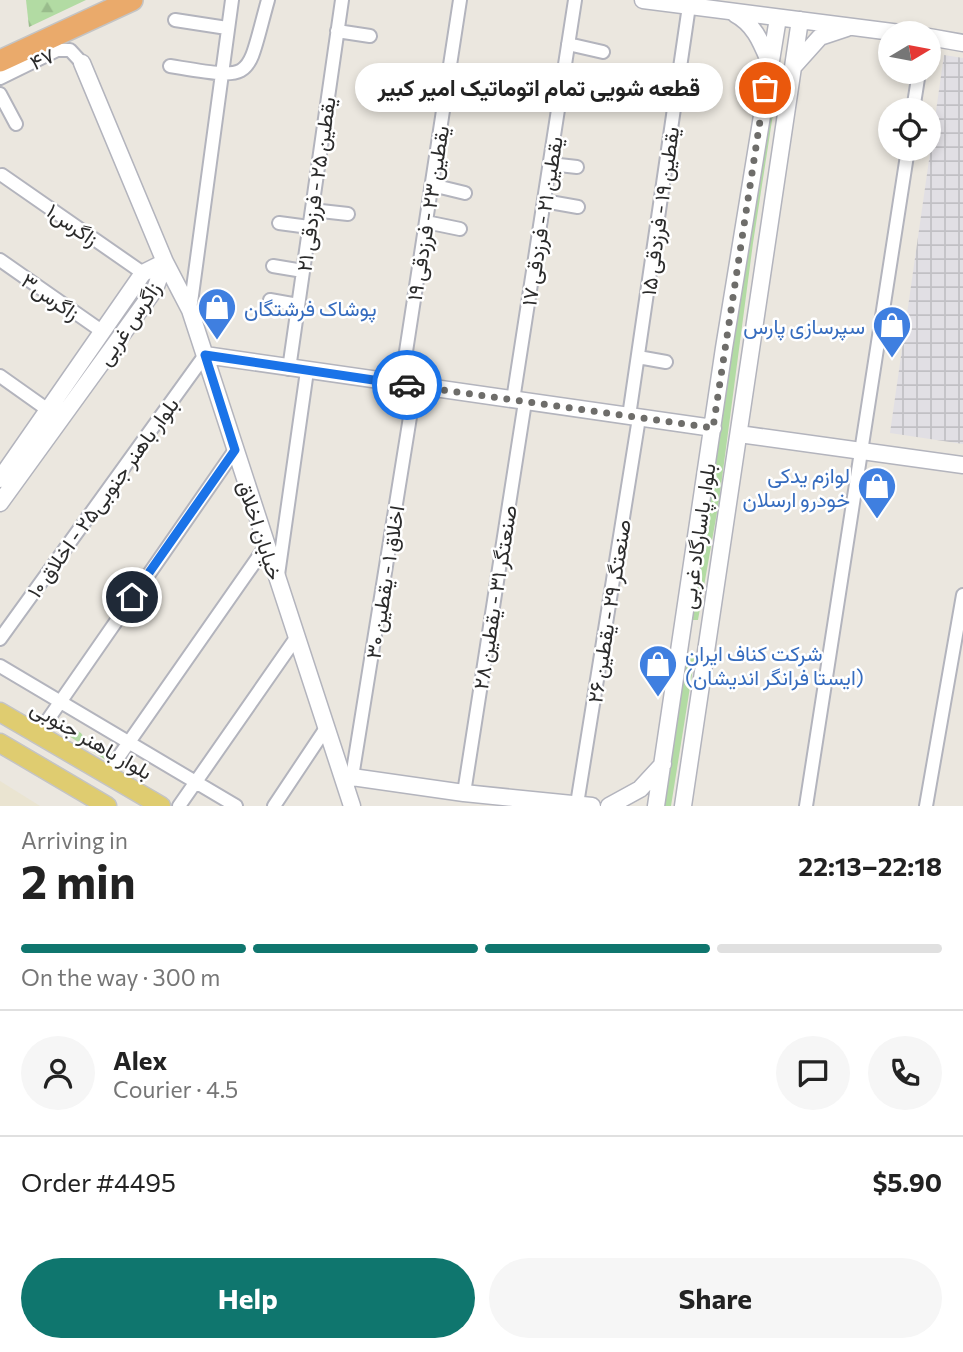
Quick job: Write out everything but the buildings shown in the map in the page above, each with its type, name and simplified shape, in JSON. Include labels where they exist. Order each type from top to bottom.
[{"type":"highway","points":[[0,61],[132,0]]},
{"type":"main road","name":"بلوار باهنر جنوبی","points":[[0,712],[161,806]]},
{"type":"main road","points":[[0,743],[107,806]]},
{"type":"street","points":[[190,310],[232,0]]},
{"type":"street","points":[[170,66],[221,74],[240,74],[250,65],[268,0]]},
{"type":"street","name":"یقطین ۲۵ - فرزدقی ۲۱","points":[[289,369],[342,0]]},
{"type":"street","name":"یقطین ۲۳ - فرزدقی ۱۹","points":[[408,385],[426,222],[460,0]]},
{"type":"street","name":"یقطین ۲۱ - فرزدقی ۱۷","points":[[519,401],[544,201],[575,0]]},
{"type":"street","points":[[643,0],[878,30]]},
{"type":"street","name":"یقطین ۱۹ - فرزدقی ۱۵","points":[[634,417],[638,357],[688,6]]},
{"type":"street","points":[[731,12],[746,20],[770,60],[785,55],[794,64],[820,37],[851,27]]},
{"type":"street","name":"بلوار پاسارگاد غربی","points":[[656,806],[778,18]]},
{"type":"street","points":[[175,20],[227,28]]},
{"type":"street","name":"بلوار پاسارگاد غربی","points":[[683,806],[800,20]]},
{"type":"street","points":[[337,32],[370,36]]},
{"type":"street","points":[[942,39],[963,43]]},
{"type":"street","points":[[568,44],[603,52]]},
{"type":"street","name":"۴۷","points":[[0,78],[57,50],[70,50],[82,62]]},
{"type":"street","name":"خیابان اخلاق","points":[[82,62],[165,262],[190,310],[326,728],[348,778],[352,806]]},
{"type":"street","points":[[677,85],[714,89]]},
{"type":"street","points":[[0,94],[16,124]]},
{"type":"street","points":[[806,806],[906,161]]},
{"type":"street","points":[[550,163],[577,167]]},
{"type":"street","name":"زاگرس۱","points":[[2,175],[143,273]]},
{"type":"street","points":[[432,185],[465,193]]},
{"type":"street","points":[[544,201],[578,207]]},
{"type":"street","points":[[312,210],[348,214]]},
{"type":"street","points":[[426,222],[460,229]]},
{"type":"street","points":[[279,223],[309,228]]},
{"type":"street","name":"زاگرس۳","points":[[0,260],[103,332]]},
{"type":"street","name":"زاگرس غربی","points":[[1,475],[143,273],[165,262]]},
{"type":"street","name":"زاگرس غربی","points":[[0,503],[155,289],[165,262]]},
{"type":"street","points":[[273,265],[303,271]]},
{"type":"street","points":[[270,300],[298,305]]},
{"type":"street","points":[[205,355],[713,428]]},
{"type":"street","name":"بلوار باهنر جنوبی۲۵ - اخلاق ۱۰","points":[[0,639],[205,355]]},
{"type":"street","points":[[638,357],[666,362]]},
{"type":"street","points":[[278,581],[307,371]]},
{"type":"street","points":[[0,376],[48,410]]},
{"type":"street","name":"اخلاق ۱ - یقطین ۳۰","points":[[348,778],[408,385]]},
{"type":"street","name":"صنعتگر ۳۱ - یقطین ۲۸","points":[[464,793],[519,401]]},
{"type":"street","name":"صنعتگر ۲۹ - یقطین ۲۶","points":[[584,805],[634,417]]},
{"type":"street","points":[[739,434],[963,465]]},
{"type":"street","points":[[38,734],[235,450]]},
{"type":"street","points":[[106,775],[266,546]]},
{"type":"street","points":[[926,806],[963,594]]},
{"type":"street","points":[[179,806],[296,638]]},
{"type":"street","points":[[681,644],[707,648]]},
{"type":"street","points":[[0,666],[236,806]]},
{"type":"street","points":[[274,806],[326,728]]},
{"type":"street","points":[[609,806],[640,789],[663,764]]},
{"type":"street","points":[[348,778],[584,805]]},
{"type":"shaded area","points":[[944,55],[963,58],[963,444],[890,433],[929,161],[941,161],[941,98],[938,98],[942,84]]},
{"type":"shaded area","points":[[0,781],[40,806],[0,806]]},
{"type":"green space","points":[[26,0],[86,0],[29,27]]},
{"type":"green space","points":[[775,60],[780,69],[753,243],[719,501],[698,620],[691,620]]},
{"type":"green space","points":[[684,651],[695,656],[671,806],[655,806]]},
{"type":"green space","points":[[59,721],[81,733],[86,741],[91,738],[113,754],[109,762],[55,727]]},
{"type":"way so far","points":[[407,385],[713,428],[765,88]]},
{"type":"place","name":"قطعه شویی تمام اتوماتیک امیر کبیر","points":[[765,88]]},
{"type":"place","name":"پوشاک فرشتگان","points":[[217,341]]},
{"type":"place","name":"سپرسازی پارس","points":[[892,359]]},
{"type":"place","name":"لوازم یدکی خودرو ارسلان","points":[[877,520]]},
{"type":"place","name":"شرکت کناف ایران (ایستا فرانگر اندیشان)","points":[[658,698]]},
{"type":"route","points":[[132,597],[235,450],[205,355],[407,385]]}]
